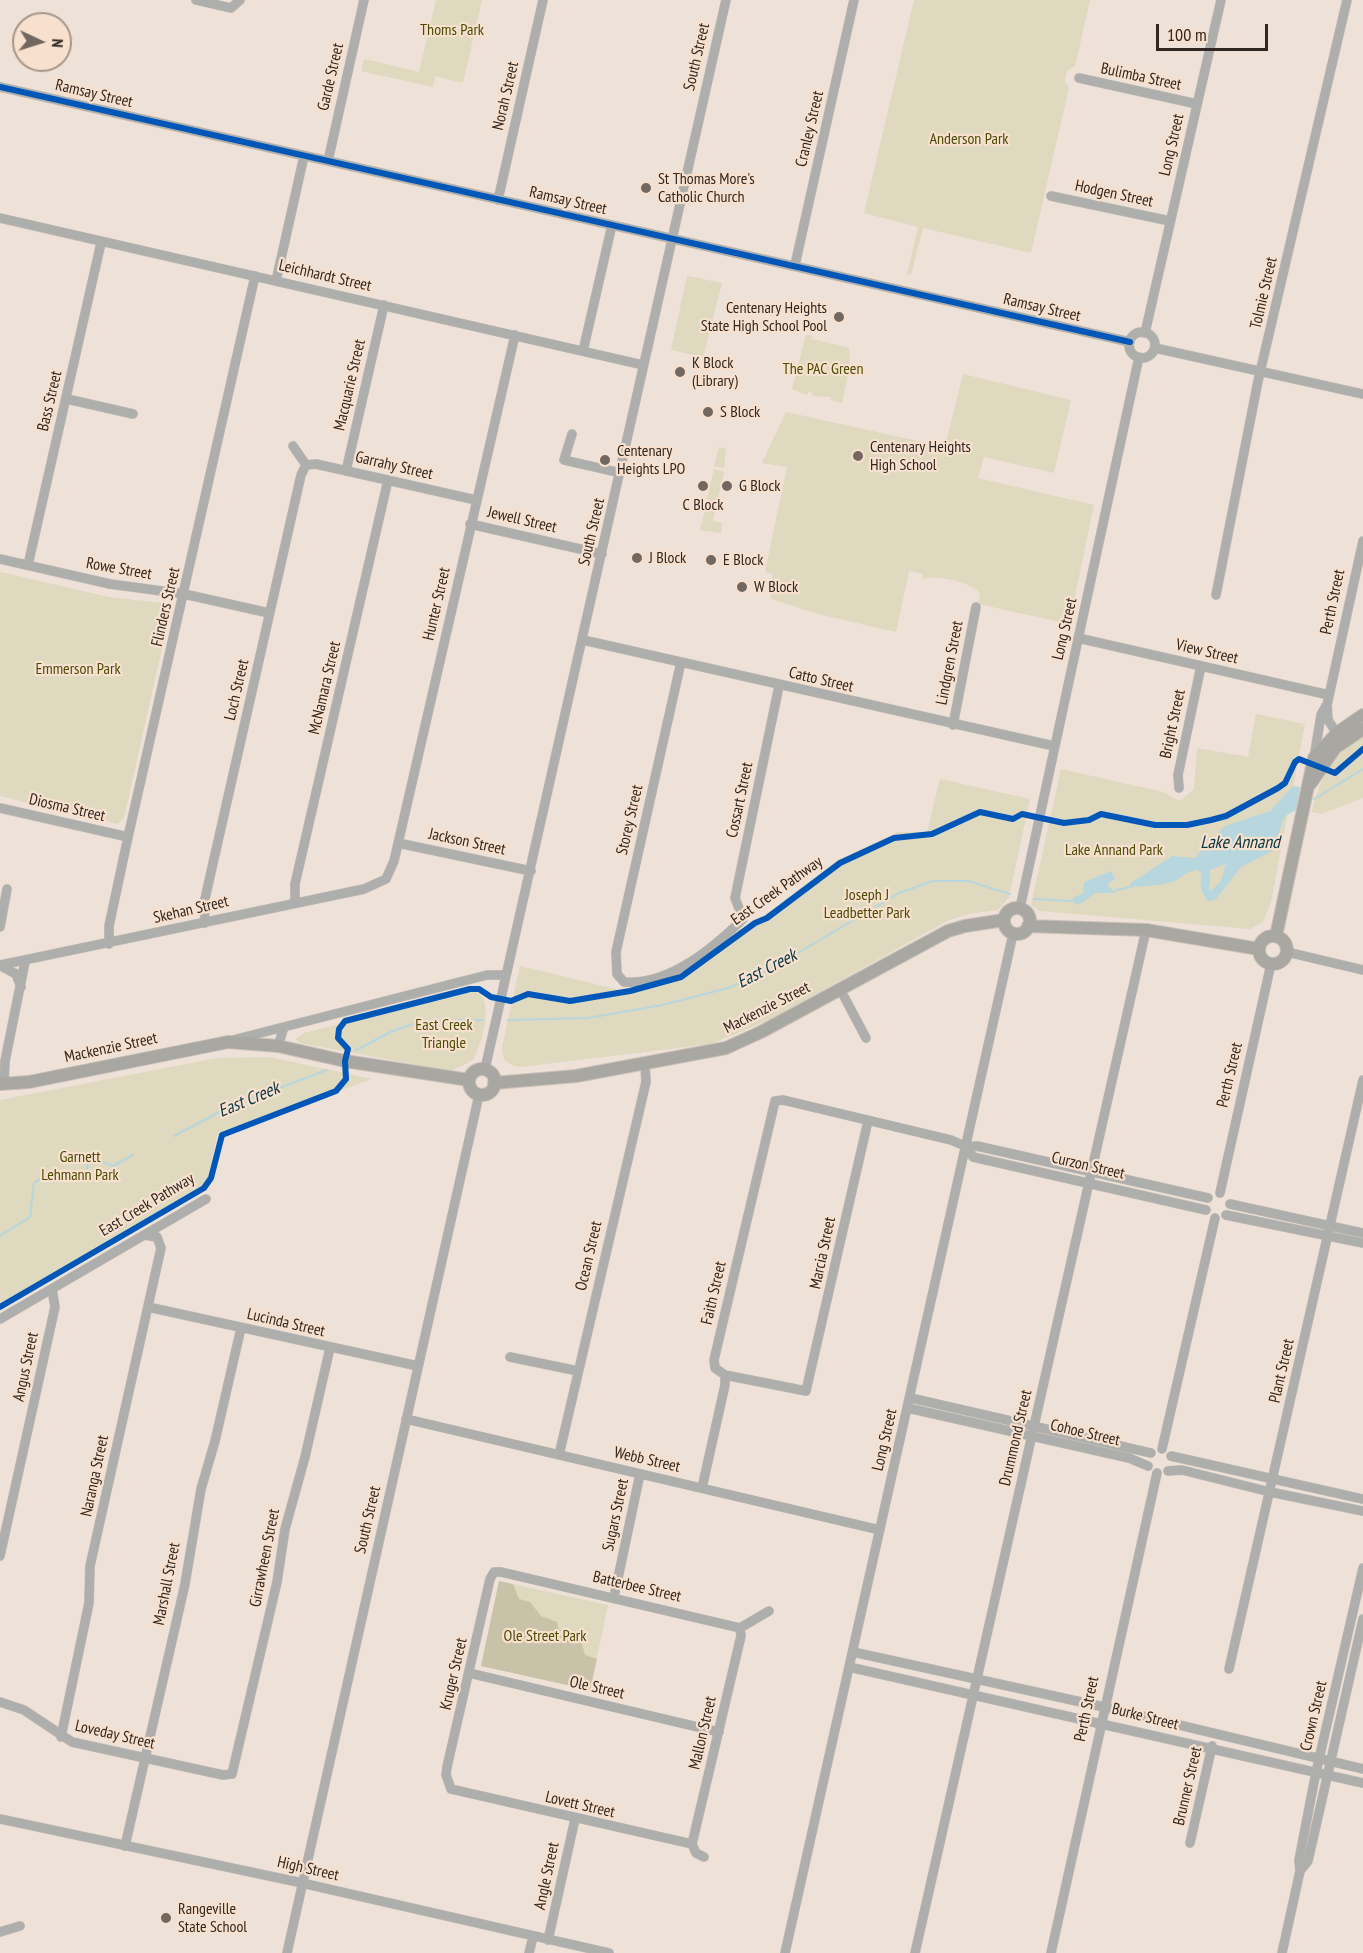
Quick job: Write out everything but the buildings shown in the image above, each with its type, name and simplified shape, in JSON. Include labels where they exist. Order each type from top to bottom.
[{"type":"main road","points":[[1314,758],[1363,715]]},
{"type":"main road","points":[[1308,789],[1339,737],[1363,729]]},
{"type":"main road","name":"Perth Street","points":[[1276,936],[1314,758]]},
{"type":"main road","points":[[1020,908],[1029,918],[1029,926],[1024,932],[1013,934],[1006,929],[1004,920],[1009,910],[1020,908]]},
{"type":"main road","name":"Mackenzie Street","points":[[494,1083],[542,1081],[726,1048],[840,990],[948,931],[1004,920]]},
{"type":"main road","points":[[1029,926],[1146,930],[1259,948]]},
{"type":"main road","points":[[1276,936],[1284,940],[1287,952],[1282,962],[1271,964],[1261,958],[1259,948],[1266,938],[1276,936]]},
{"type":"main road","name":"Mackenzie Street","points":[[2,1084],[29,1082],[228,1042],[278,1046],[345,1061],[469,1080]]},
{"type":"main road","points":[[485,1069],[492,1075],[494,1083],[488,1093],[479,1095],[470,1088],[469,1080],[474,1071],[485,1069]]},
{"type":"street","points":[[196,0],[237,3]]},
{"type":"street","name":"Garde Street","points":[[328,161],[364,0]]},
{"type":"street","name":"Norah Street","points":[[498,200],[543,0]]},
{"type":"street","name":"South Street","points":[[485,1069],[726,0]]},
{"type":"street","name":"Cranley Street","points":[[795,265],[854,0]]},
{"type":"street","name":"Long Street","points":[[1145,333],[1221,0]]},
{"type":"street","name":"Tolmie Street","points":[[1216,595],[1260,372],[1347,0]]},
{"type":"street","name":"Bulimba Street","points":[[1079,78],[1197,104]]},
{"type":"street","name":"Ramsay Street","points":[[0,87],[1130,342]]},
{"type":"street","points":[[276,280],[304,156]]},
{"type":"street","name":"Hodgen Street","points":[[1051,196],[1170,221]]},
{"type":"street","name":"Leichhardt Street","points":[[0,218],[101,243],[276,280],[642,365]]},
{"type":"street","points":[[583,351],[612,225]]},
{"type":"street","name":"Bass Street","points":[[28,565],[101,243]]},
{"type":"street","name":"Flinders Street","points":[[109,944],[109,926],[128,837],[255,276]]},
{"type":"street","name":"Macquarie Street","points":[[346,471],[384,305]]},
{"type":"street","points":[[1145,333],[1154,339],[1155,348],[1149,356],[1139,357],[1132,351],[1130,342],[1136,334],[1145,333]]},
{"type":"street","name":"Hunter Street","points":[[386,879],[398,843],[515,335]]},
{"type":"street","points":[[1155,348],[1363,394]]},
{"type":"street","name":"Long Street","points":[[1020,908],[1139,357]]},
{"type":"street","points":[[66,399],[133,414]]},
{"type":"street","points":[[572,434],[564,460],[621,473]]},
{"type":"street","points":[[293,446],[306,465]]},
{"type":"street","name":"Garrahy Street","points":[[306,465],[316,464],[476,500]]},
{"type":"street","name":"Loch Street","points":[[204,923],[204,903],[301,475],[306,465]]},
{"type":"street","name":"McNamara Street","points":[[295,903],[295,884],[388,480]]},
{"type":"street","name":"Jewell Street","points":[[470,524],[602,554]]},
{"type":"street","name":"Perth Street","points":[[1314,758],[1321,715],[1328,700],[1363,541]]},
{"type":"street","name":"Rowe Street","points":[[0,559],[110,584],[184,594],[269,613]]},
{"type":"street","name":"Lindgren Street","points":[[953,725],[976,607]]},
{"type":"street","name":"View Street","points":[[1078,638],[1201,666],[1328,700]]},
{"type":"street","name":"Catto Street","points":[[583,640],[779,686],[1054,746]]},
{"type":"street","name":"Storey Street","points":[[681,662],[616,952],[616,974],[624,982],[646,980],[684,968],[743,920]]},
{"type":"street","name":"Bright Street","points":[[1179,788],[1178,775],[1201,666]]},
{"type":"street","name":"Cossart Street","points":[[743,920],[735,898],[779,686]]},
{"type":"street","points":[[1328,700],[1328,720],[1339,737]]},
{"type":"street","name":"Diosma Street","points":[[0,808],[128,837]]},
{"type":"street","name":"Jackson Street","points":[[398,843],[531,871]]},
{"type":"street","name":"Skehan Street","points":[[0,965],[25,962],[364,888],[386,879]]},
{"type":"street","points":[[0,927],[7,889]]},
{"type":"street","name":"Drummond Street","points":[[915,1953],[1146,930]]},
{"type":"street","name":"Long Street","points":[[785,1953],[1013,934]]},
{"type":"street","points":[[1287,952],[1363,970]]},
{"type":"street","points":[[2,1084],[25,962]]},
{"type":"street","name":"Perth Street","points":[[1220,1193],[1271,964]]},
{"type":"street","points":[[0,965],[16,974],[21,990]]},
{"type":"street","name":"Mackenzie Street","points":[[228,1042],[487,975],[506,975]]},
{"type":"street","points":[[840,990],[866,1038]]},
{"type":"street","points":[[278,1046],[284,1027]]},
{"type":"street","name":"Ocean Street","points":[[559,1455],[646,1082],[645,1064]]},
{"type":"street","name":"Plant Street","points":[[1229,1669],[1363,1080]]},
{"type":"street","name":"South Street","points":[[287,1953],[479,1095]]},
{"type":"street","name":"Curzon Street","points":[[775,1101],[783,1100],[951,1140],[967,1147],[977,1146],[1206,1210]]},
{"type":"street","name":"Faith Street","points":[[725,1375],[715,1368],[714,1360],[775,1101]]},
{"type":"street","name":"Marcia Street","points":[[725,1375],[806,1391],[868,1121]]},
{"type":"street","name":"Curzon Street","points":[[1090,1177],[1208,1198]]},
{"type":"street","points":[[1215,1218],[1206,1210],[1208,1198],[1220,1193],[1227,1197],[1230,1204],[1226,1215]]},
{"type":"street","points":[[0,1319],[206,1199]]},
{"type":"street","points":[[1230,1204],[1363,1242]]},
{"type":"street","points":[[1215,1218],[1226,1215],[1329,1231],[1363,1233]]},
{"type":"street","points":[[1162,1449],[1215,1218]]},
{"type":"street","name":"Naranga Street","points":[[61,1737],[89,1603],[90,1566],[161,1248],[154,1235],[144,1235]]},
{"type":"street","name":"Angus Street","points":[[0,1556],[55,1307],[52,1289]]},
{"type":"street","name":"Lucinda Street","points":[[148,1306],[418,1366]]},
{"type":"street","name":"Marshall Street","points":[[125,1846],[185,1584],[201,1489],[216,1441],[241,1328]]},
{"type":"street","name":"Girrawheen Street","points":[[232,1774],[277,1582],[285,1529],[305,1457],[330,1348]]},
{"type":"street","points":[[510,1357],[578,1371]]},
{"type":"street","points":[[702,1488],[725,1375]]},
{"type":"street","name":"Cohoe Street","points":[[910,1398],[1151,1453]]},
{"type":"street","name":"Cohoe Street","points":[[908,1408],[1129,1458],[1148,1466]]},
{"type":"street","name":"Webb Street","points":[[406,1419],[880,1530]]},
{"type":"street","points":[[1162,1449],[1151,1453],[1148,1466],[1157,1473],[1182,1470],[1270,1492],[1363,1511]]},
{"type":"street","points":[[1162,1449],[1171,1456],[1363,1499]]},
{"type":"street","points":[[1168,1471],[1172,1464],[1171,1456]]},
{"type":"street","name":"Perth Street","points":[[1051,1953],[1157,1473]]},
{"type":"street","name":"Sugars Street","points":[[614,1597],[640,1474]]},
{"type":"street","name":"Crown Street","points":[[1282,1953],[1300,1871],[1299,1860],[1316,1772],[1363,1568]]},
{"type":"street","name":"Batterbee Street","points":[[494,1572],[614,1597],[740,1628]]},
{"type":"street","name":"Kruger Street","points":[[448,1783],[447,1767],[494,1572]]},
{"type":"street","points":[[740,1628],[769,1611]]},
{"type":"street","name":"Crown Street","points":[[1300,1871],[1308,1861],[1363,1619]]},
{"type":"street","name":"Mallon Street","points":[[692,1844],[741,1636],[740,1628]]},
{"type":"street","name":"Burke Street","points":[[853,1652],[1104,1707],[1363,1769]]},
{"type":"street","name":"Burke Street","points":[[849,1667],[1101,1722],[1363,1783]]},
{"type":"street","name":"Ole Street","points":[[469,1673],[719,1732]]},
{"type":"street","name":"Loveday Street","points":[[0,1702],[24,1710],[61,1737],[72,1742],[232,1774]]},
{"type":"street","name":"Brunner Street","points":[[1190,1843],[1215,1734]]},
{"type":"street","name":"Lovett Street","points":[[448,1783],[451,1789],[458,1792],[692,1844]]},
{"type":"street","name":"High Street","points":[[0,1818],[609,1953]]},
{"type":"street","name":"Angle Street","points":[[548,1940],[575,1819]]},
{"type":"street","points":[[692,1844],[696,1853],[704,1857]]},
{"type":"street","points":[[0,1932],[20,1926]]},
{"type":"street","points":[[529,1953],[533,1937]]},
{"type":"green space","name":"Thoms Park","points":[[436,0],[482,0],[463,83],[435,76],[433,87],[361,71],[364,59],[419,72]]},
{"type":"green space","name":"Anderson Park","points":[[914,0],[1090,0],[1075,66],[1067,71],[1065,81],[1069,88],[1031,253],[923,228],[911,275],[907,274],[918,227],[864,213]]},
{"type":"green space","points":[[687,276],[722,283],[703,357],[671,350]]},
{"type":"green space","name":"The PAC Green","points":[[806,335],[812,335],[812,339],[849,348],[850,367],[842,403],[831,400],[831,397],[812,396],[813,393],[808,392],[807,395],[792,389]]},
{"type":"green space","points":[[963,374],[1071,400],[1054,473],[984,457],[978,478],[1094,505],[1069,624],[979,604],[980,594],[961,582],[922,579],[923,574],[909,571],[896,632],[818,614],[771,599],[773,574],[765,572],[787,467],[762,463],[786,412],[945,447]]},
{"type":"green space","points":[[719,447],[726,449],[724,468],[714,466]]},
{"type":"green space","points":[[714,469],[724,472],[713,521],[722,523],[721,533],[700,530],[705,510],[711,506],[706,503]]},
{"type":"green space","name":"Emmerson Park","points":[[0,572],[109,597],[162,603],[170,612],[124,818],[118,824],[0,796]]},
{"type":"green space","name":"Lake Annand Park","points":[[1256,714],[1305,724],[1271,902],[1263,922],[1250,929],[1040,911],[1031,905],[1061,769],[1163,792],[1180,801],[1194,789],[1197,748],[1248,757]]},
{"type":"green space","points":[[1363,735],[1363,798],[1321,814],[1312,812],[1319,788],[1329,768],[1343,750]]},
{"type":"green space","name":"Joseph J Leadbetter Park","points":[[940,779],[1030,799],[1009,897],[998,910],[968,914],[947,921],[771,1019],[711,1044],[521,1067],[504,1060],[502,1047],[520,966],[628,992],[682,977],[838,860],[898,832],[927,832]]},
{"type":"green space","name":"East Creek Triangle","points":[[468,991],[477,993],[483,999],[486,1008],[484,1031],[473,1060],[451,1071],[300,1043],[295,1039],[304,1033]]},
{"type":"green space","name":"Garnett Lehmann Park","points":[[269,1057],[372,1079],[217,1135],[207,1183],[0,1306],[0,1100],[217,1058]]},
{"type":"green space","name":"Ole Street Park","points":[[499,1581],[608,1605],[590,1690],[481,1666]]},
{"type":"green space","name":"Ole Street Park","points":[[499,1581],[513,1584],[519,1599],[530,1602],[541,1616],[557,1622],[559,1630],[568,1629],[571,1639],[581,1641],[585,1655],[597,1659],[590,1690],[481,1666]]},
{"type":"water","name":"Lake Annand","points":[[1293,786],[1300,787],[1296,810],[1285,816],[1272,851],[1241,867],[1215,900],[1208,901],[1204,895],[1201,888],[1202,874],[1197,870],[1169,883],[1130,887],[1131,883],[1172,856],[1195,858],[1225,826],[1270,811]],"holes":[[[1226,864],[1221,881],[1211,891],[1209,889],[1210,870]]]},
{"type":"water","points":[[1111,871],[1115,879],[1109,882],[1108,886],[1116,893],[1095,893],[1075,905],[1073,898],[1083,893],[1084,882]]},
{"type":"waterway","name":"East Creek","points":[[1314,799],[1363,769]]},
{"type":"waterway","name":"East Creek","points":[[508,1020],[588,1018],[662,1005],[728,988],[766,972],[899,893],[933,881],[968,881],[1010,894]]},
{"type":"waterway","name":"East Creek","points":[[1116,890],[1131,887]]},
{"type":"waterway","name":"East Creek","points":[[1034,899],[1073,901]]},
{"type":"waterway","name":"East Creek","points":[[356,1050],[393,1031],[421,1021],[483,1020]]},
{"type":"waterway","name":"East Creek","points":[[174,1136],[231,1106],[327,1070]]},
{"type":"waterway","name":"East Creek","points":[[0,1236],[30,1217],[34,1183],[57,1175],[84,1177],[88,1161],[95,1159],[113,1166],[133,1155]]},
{"type":"cycle path","points":[[0,87],[1130,342]]},
{"type":"cycle path","name":"East Creek Pathway","points":[[0,1307],[204,1188],[211,1178],[222,1135],[336,1091],[346,1079],[345,1061],[348,1049],[338,1038],[339,1029],[345,1021],[470,989],[479,989],[491,997],[511,1001],[528,994],[570,1001],[630,991],[681,977],[755,923],[767,918],[840,863],[894,838],[932,834],[980,812],[1013,819],[1022,814],[1064,823],[1089,820],[1101,814],[1155,825],[1187,825],[1226,816],[1278,788],[1285,783],[1295,762],[1299,759],[1335,773],[1363,749]]},
{"type":"place","name":"St Thomas More's Catholic Church","points":[[646,188]]},
{"type":"place","name":"Centenary Heights State High School Pool","points":[[839,317]]},
{"type":"place","name":"K Block (Library)","points":[[680,372]]},
{"type":"place","name":"S Block","points":[[708,412]]},
{"type":"place","name":"Centenary Heights High School","points":[[858,456]]},
{"type":"place","name":"Centenary Heights LPO","points":[[605,460]]},
{"type":"place","name":"C Block","points":[[703,486]]},
{"type":"place","name":"G Block","points":[[727,486]]},
{"type":"place","name":"J Block","points":[[637,558]]},
{"type":"place","name":"E Block","points":[[711,560]]},
{"type":"place","name":"W Block","points":[[742,587]]},
{"type":"place","name":"Rangeville State School","points":[[166,1918]]}]
